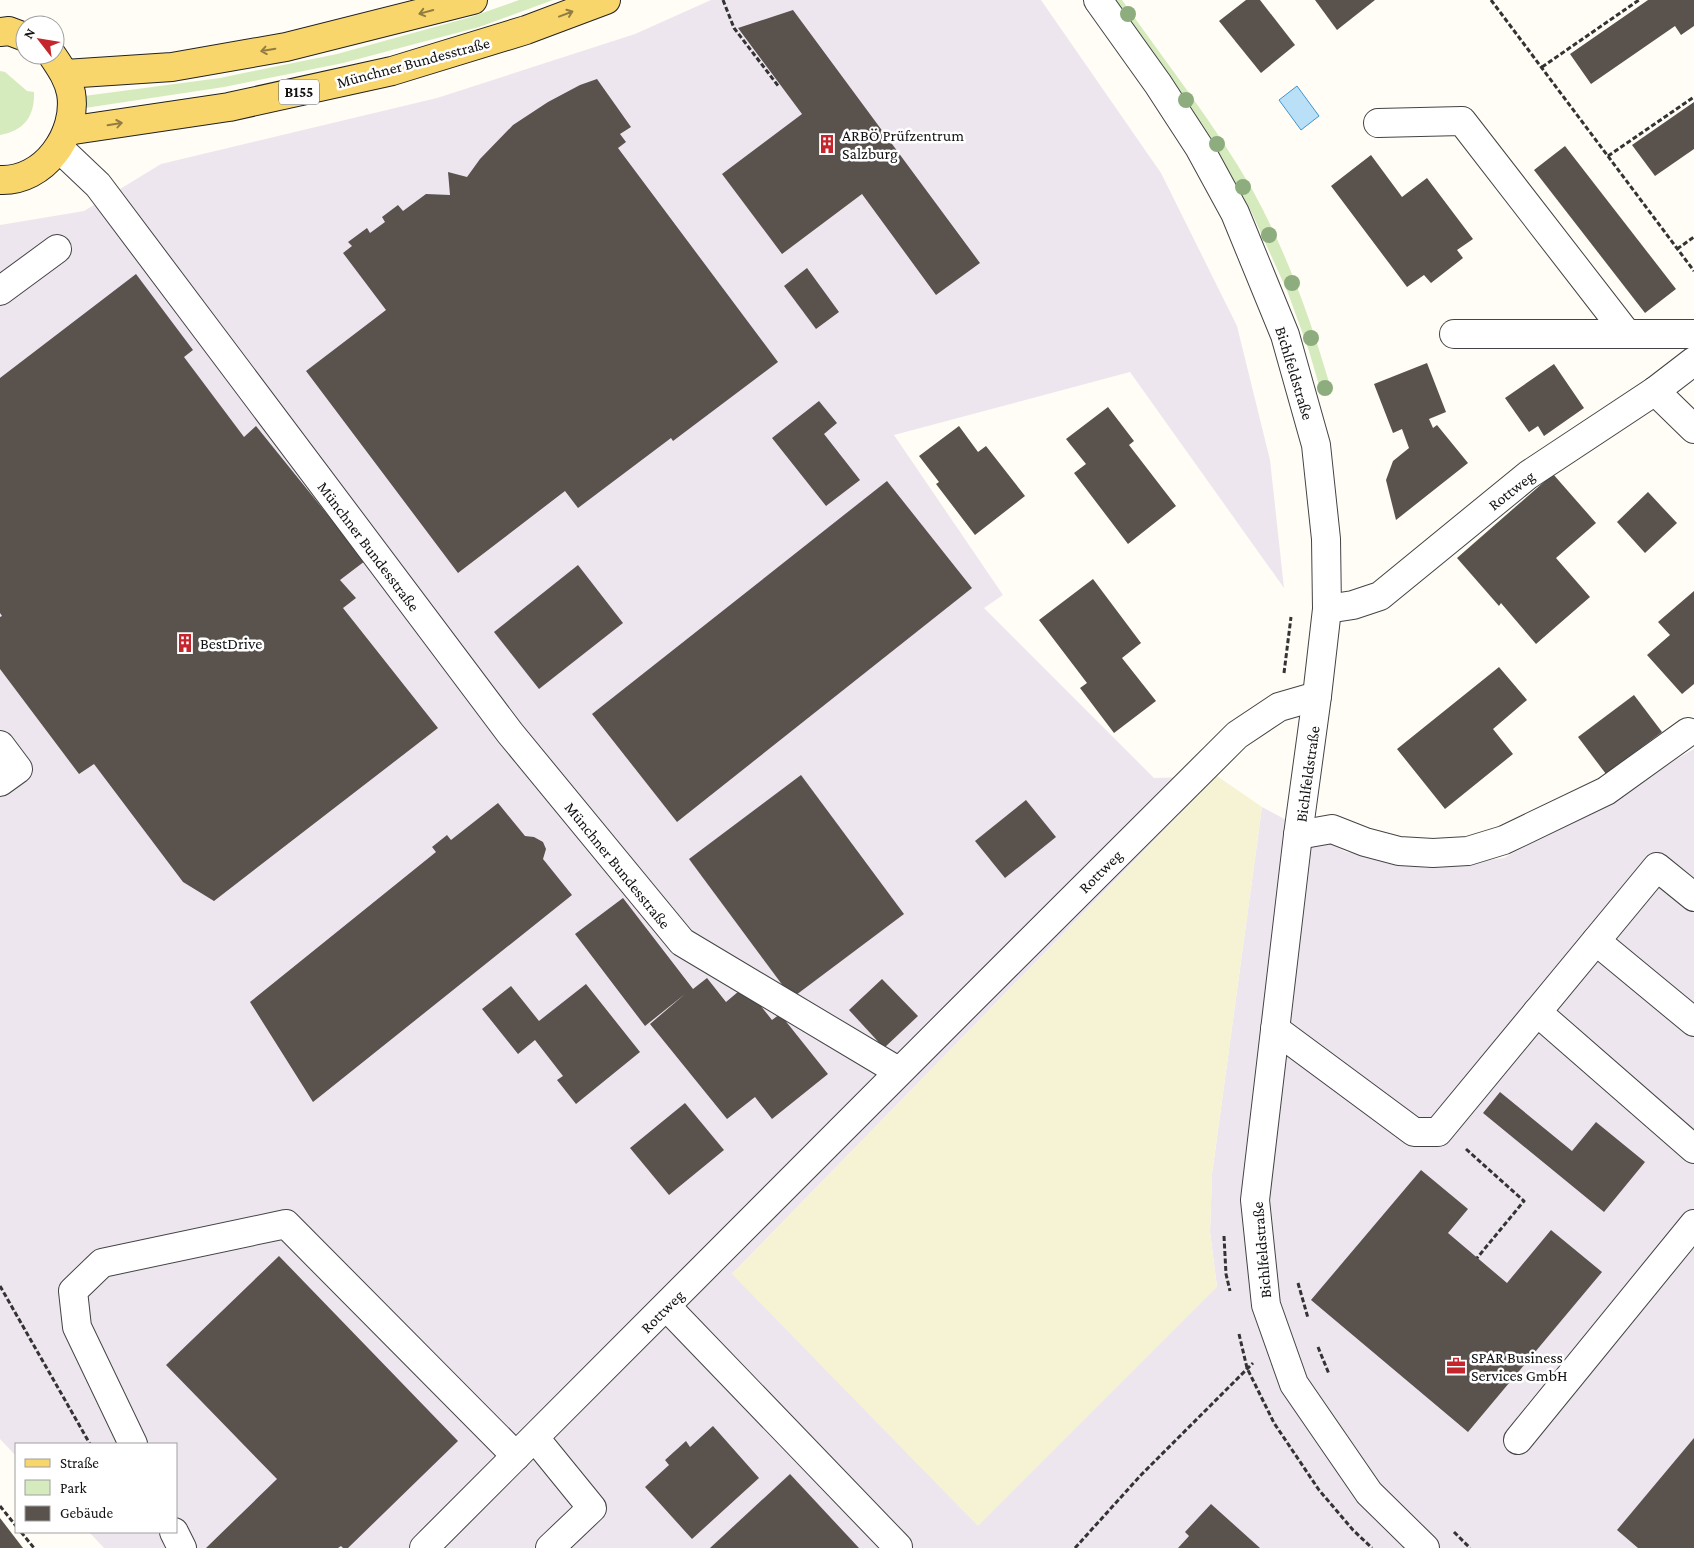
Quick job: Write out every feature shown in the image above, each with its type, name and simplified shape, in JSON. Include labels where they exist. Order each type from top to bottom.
[{"type":"main road","points":[[2,182],[25,175],[44,164],[63,140],[72,112],[71,93],[58,65],[172,67],[277,49],[473,0]]},
{"type":"main road","name":"Münchner Bundesstraße","points":[[63,140],[229,107],[392,71],[526,30],[606,0]]},
{"type":"main road","points":[[0,32],[15,34]]},
{"type":"street","name":"Bichlfeldstraße","points":[[1098,0],[1158,84],[1199,147],[1235,213],[1284,335],[1316,445],[1326,539],[1327,609],[1255,1200],[1266,1306],[1294,1384],[1369,1493],[1425,1548]]},
{"type":"street","points":[[1378,123],[1462,121],[1627,334]]},
{"type":"street","name":"Münchner Bundesstraße","points":[[63,140],[510,733],[682,942],[898,1071]]},
{"type":"street","points":[[0,291],[56,249]]},
{"type":"street","points":[[1454,334],[1694,334]]},
{"type":"street","name":"Rottweg","points":[[1327,609],[1353,605],[1380,596],[1528,475],[1655,391],[1694,361]]},
{"type":"street","points":[[1655,391],[1694,429]]},
{"type":"street","name":"Rottweg","points":[[424,1548],[667,1307],[898,1071],[1237,735],[1279,707],[1317,696]]},
{"type":"street","points":[[1298,835],[1332,829],[1366,842],[1400,851],[1433,853],[1468,851],[1504,840],[1606,791],[1688,732]]},
{"type":"street","points":[[0,745],[18,768],[0,782]]},
{"type":"street","points":[[1275,1029],[1414,1132],[1438,1132],[1657,867],[1694,897]]},
{"type":"street","points":[[1596,941],[1694,1022]]},
{"type":"street","points":[[1537,1012],[1694,1149]]},
{"type":"street","points":[[133,1443],[76,1327],[73,1291],[102,1263],[286,1224],[592,1508],[550,1548]]},
{"type":"street","points":[[1518,1440],[1694,1224]]},
{"type":"street","points":[[667,1307],[898,1548]]},
{"type":"street","points":[[174,1533],[182,1548]]},
{"type":"path","points":[[723,0],[734,28],[779,87]]},
{"type":"path","points":[[1491,0],[1694,271]]},
{"type":"path","points":[[1542,67],[1639,0]]},
{"type":"path","points":[[1608,156],[1694,97]]},
{"type":"path","points":[[1677,249],[1694,238]]},
{"type":"path","points":[[1442,1127],[1524,1201],[1477,1258]]},
{"type":"path","points":[[1297,1278],[1310,1326]]},
{"type":"path","points":[[0,1286],[89,1443]]},
{"type":"path","points":[[1075,1548],[1141,1476],[1277,1337]]},
{"type":"path","points":[[1317,1344],[1331,1380]]},
{"type":"path","points":[[0,1506],[15,1525]]},
{"type":"path","points":[[1450,1528],[1470,1548]]},
{"type":"path","points":[[22,1533],[34,1548]]},
{"type":"shaded area","points":[[711,0],[1041,0],[1161,173],[1237,326],[1270,460],[1284,588],[1130,372],[894,435],[1003,595],[984,608],[1154,778],[1217,776],[732,1274],[1217,1287],[1210,1232],[1212,1174],[1262,807],[1346,852],[1426,868],[1504,858],[1694,749],[1694,1548],[104,1548],[90,1533],[178,1533],[178,1443],[15,1443],[15,1455],[0,1439],[0,225],[84,211],[161,164],[437,98],[635,34]]},
{"type":"shaded area","points":[[1217,776],[1262,807],[1212,1174],[1210,1232],[1217,1287],[978,1526],[732,1274]]},
{"type":"green space","points":[[519,0],[553,0],[479,27],[343,63],[224,87],[85,108],[84,96],[220,78],[337,54],[471,17]]},
{"type":"green space","points":[[1110,0],[1122,0],[1223,142],[1253,191],[1277,238],[1306,312],[1331,389],[1328,394],[1325,395],[1321,392],[1309,351],[1288,293],[1251,211],[1220,158]]},
{"type":"green space","points":[[0,71],[5,72],[27,91],[34,92],[34,101],[30,115],[22,126],[0,135]]},
{"type":"water","points":[[1297,86],[1319,116],[1301,130],[1279,100]]},
{"type":"building","points":[[1246,0],[1260,0],[1295,45],[1261,73],[1219,21]]},
{"type":"building","points":[[1315,0],[1375,0],[1337,30]]},
{"type":"building","points":[[1648,0],[1694,0],[1694,26],[1681,35],[1675,26],[1591,84],[1570,54]]},
{"type":"building","name":"ARBÖ Prüfzentrum Salzburg","points":[[793,10],[980,263],[936,295],[862,194],[782,254],[722,174],[802,114],[738,28]]},
{"type":"building","points":[[597,79],[631,127],[620,134],[626,142],[618,148],[778,362],[673,441],[671,438],[578,508],[565,491],[458,573],[306,371],[386,310],[343,253],[352,246],[348,242],[367,228],[370,233],[385,222],[382,217],[398,205],[403,211],[426,194],[450,195],[448,172],[467,177],[480,159],[513,125],[548,102],[580,85]]},
{"type":"building","points":[[1694,102],[1694,149],[1655,176],[1632,145]]},
{"type":"building","points":[[1565,146],[1676,289],[1645,313],[1534,170]]},
{"type":"building","points":[[1371,155],[1402,197],[1427,178],[1473,239],[1457,250],[1463,258],[1431,283],[1424,275],[1407,287],[1331,186]]},
{"type":"building","points":[[807,268],[839,312],[816,329],[784,286]]},
{"type":"building","name":"BestDrive","points":[[136,274],[193,350],[184,357],[244,437],[256,426],[365,561],[340,580],[356,598],[343,608],[438,728],[214,901],[183,882],[94,764],[79,774],[0,669],[0,617],[2,616],[0,613],[0,378]]},
{"type":"building","points":[[1427,363],[1446,412],[1429,419],[1433,428],[1437,425],[1468,463],[1396,520],[1386,480],[1393,461],[1409,448],[1402,429],[1393,433],[1374,384]]},
{"type":"building","points":[[1554,364],[1584,408],[1544,436],[1538,426],[1529,432],[1505,398]]},
{"type":"building","points":[[819,401],[837,423],[824,434],[860,480],[826,506],[772,438]]},
{"type":"building","points":[[1108,407],[1134,441],[1129,445],[1176,506],[1128,544],[1074,473],[1086,464],[1066,439]]},
{"type":"building","points":[[959,426],[978,452],[986,446],[1025,496],[975,535],[936,484],[939,482],[919,456]]},
{"type":"building","points":[[1553,474],[1596,523],[1556,558],[1590,597],[1536,644],[1501,603],[1499,606],[1457,558]]},
{"type":"building","points":[[887,481],[972,588],[677,822],[592,714]]},
{"type":"building","points":[[1648,492],[1677,523],[1645,553],[1617,522]]},
{"type":"building","points":[[578,565],[623,623],[539,689],[494,632]]},
{"type":"building","points":[[1093,579],[1141,643],[1122,658],[1156,701],[1114,733],[1080,688],[1087,683],[1039,620]]},
{"type":"building","points":[[1694,591],[1694,684],[1682,694],[1647,655],[1670,635],[1658,622]]},
{"type":"building","points":[[1499,667],[1527,700],[1493,729],[1513,754],[1445,809],[1397,749]]},
{"type":"building","points":[[1634,695],[1662,732],[1606,774],[1578,737]]},
{"type":"building","points":[[801,775],[904,914],[792,998],[689,859]]},
{"type":"building","points":[[1026,800],[1056,837],[1005,878],[975,841]]},
{"type":"building","points":[[498,803],[525,836],[534,837],[543,842],[546,849],[543,859],[572,895],[313,1102],[250,1002],[436,852],[432,847],[447,835],[451,840]]},
{"type":"building","points":[[623,898],[693,989],[707,978],[726,1002],[745,986],[772,1020],[780,1014],[828,1074],[772,1119],[755,1097],[727,1119],[650,1024],[685,994],[645,1026],[575,934]]},
{"type":"building","points":[[882,979],[918,1016],[884,1048],[849,1010]]},
{"type":"building","points":[[586,984],[640,1052],[576,1104],[557,1080],[563,1076],[535,1040],[518,1054],[482,1009],[511,986],[539,1021]]},
{"type":"building","points":[[1500,1092],[1572,1151],[1596,1122],[1645,1162],[1604,1212],[1483,1113]]},
{"type":"building","points":[[685,1103],[724,1150],[669,1195],[630,1148]]},
{"type":"building","name":"SPAR Business Services GmbH","points":[[1421,1170],[1468,1209],[1448,1233],[1507,1283],[1551,1230],[1602,1272],[1468,1432],[1311,1300]]},
{"type":"building","points":[[279,1256],[458,1441],[348,1548],[341,1546],[338,1548],[206,1548],[277,1479],[166,1365]]},
{"type":"building","points":[[713,1426],[759,1478],[692,1539],[645,1487],[669,1465],[665,1460],[686,1441],[690,1447]]},
{"type":"building","points":[[1694,1438],[1694,1548],[1638,1548],[1617,1530]]},
{"type":"building","points":[[790,1474],[859,1548],[710,1548]]},
{"type":"building","points":[[1211,1504],[1260,1548],[1178,1548],[1189,1536],[1185,1532]]},
{"type":"building","points":[[0,1518],[23,1548],[0,1548]]},
{"type":"place","name":"ARBÖ Prüfzentrum Salzburg","points":[[827,144]]},
{"type":"place","name":"BestDrive","points":[[185,643]]},
{"type":"place","name":"SPAR Business Services GmbH","points":[[1456,1366]]}]
